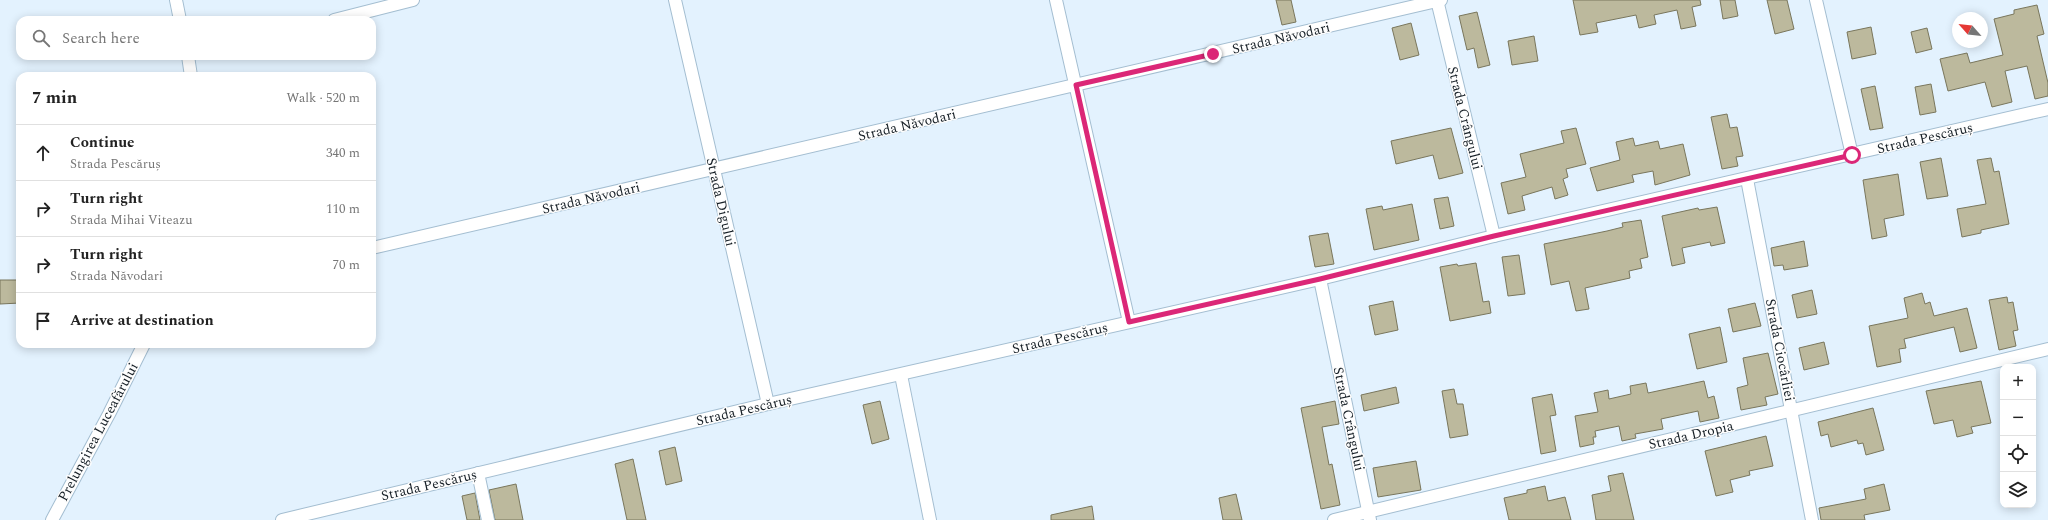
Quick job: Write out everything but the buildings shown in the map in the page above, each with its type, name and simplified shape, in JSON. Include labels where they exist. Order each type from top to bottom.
[{"type":"street","points":[[176,0],[179,16]]},
{"type":"street","points":[[350,16],[413,0]]},
{"type":"street","name":"Strada Digului","points":[[675,0],[768,404]]},
{"type":"street","points":[[1056,0],[1129,322]]},
{"type":"street","name":"Strada Năvodari","points":[[376,247],[714,170],[1438,0]]},
{"type":"street","name":"Strada Crângului","points":[[1438,0],[1494,236]]},
{"type":"street","points":[[1816,0],[1852,155]]},
{"type":"street","points":[[189,60],[190,72]]},
{"type":"street","name":"Strada Pescăruș","points":[[282,520],[768,404],[1320,279],[1494,236],[2048,109]]},
{"type":"street","name":"Strada Ciocârliei","points":[[1747,179],[1812,520]]},
{"type":"street","name":"Strada Crângului","points":[[1320,279],[1369,516]]},
{"type":"street","name":"Prelungirea Luceafărului","points":[[52,520],[109,414],[142,348]]},
{"type":"street","name":"Strada Dropia","points":[[1334,520],[1369,516],[2048,349]]},
{"type":"street","points":[[901,375],[930,520]]},
{"type":"street","points":[[478,473],[488,520]]},
{"type":"route","points":[[1213,54],[1076,85],[1129,322],[1320,279],[1494,236],[1852,155]]}]
